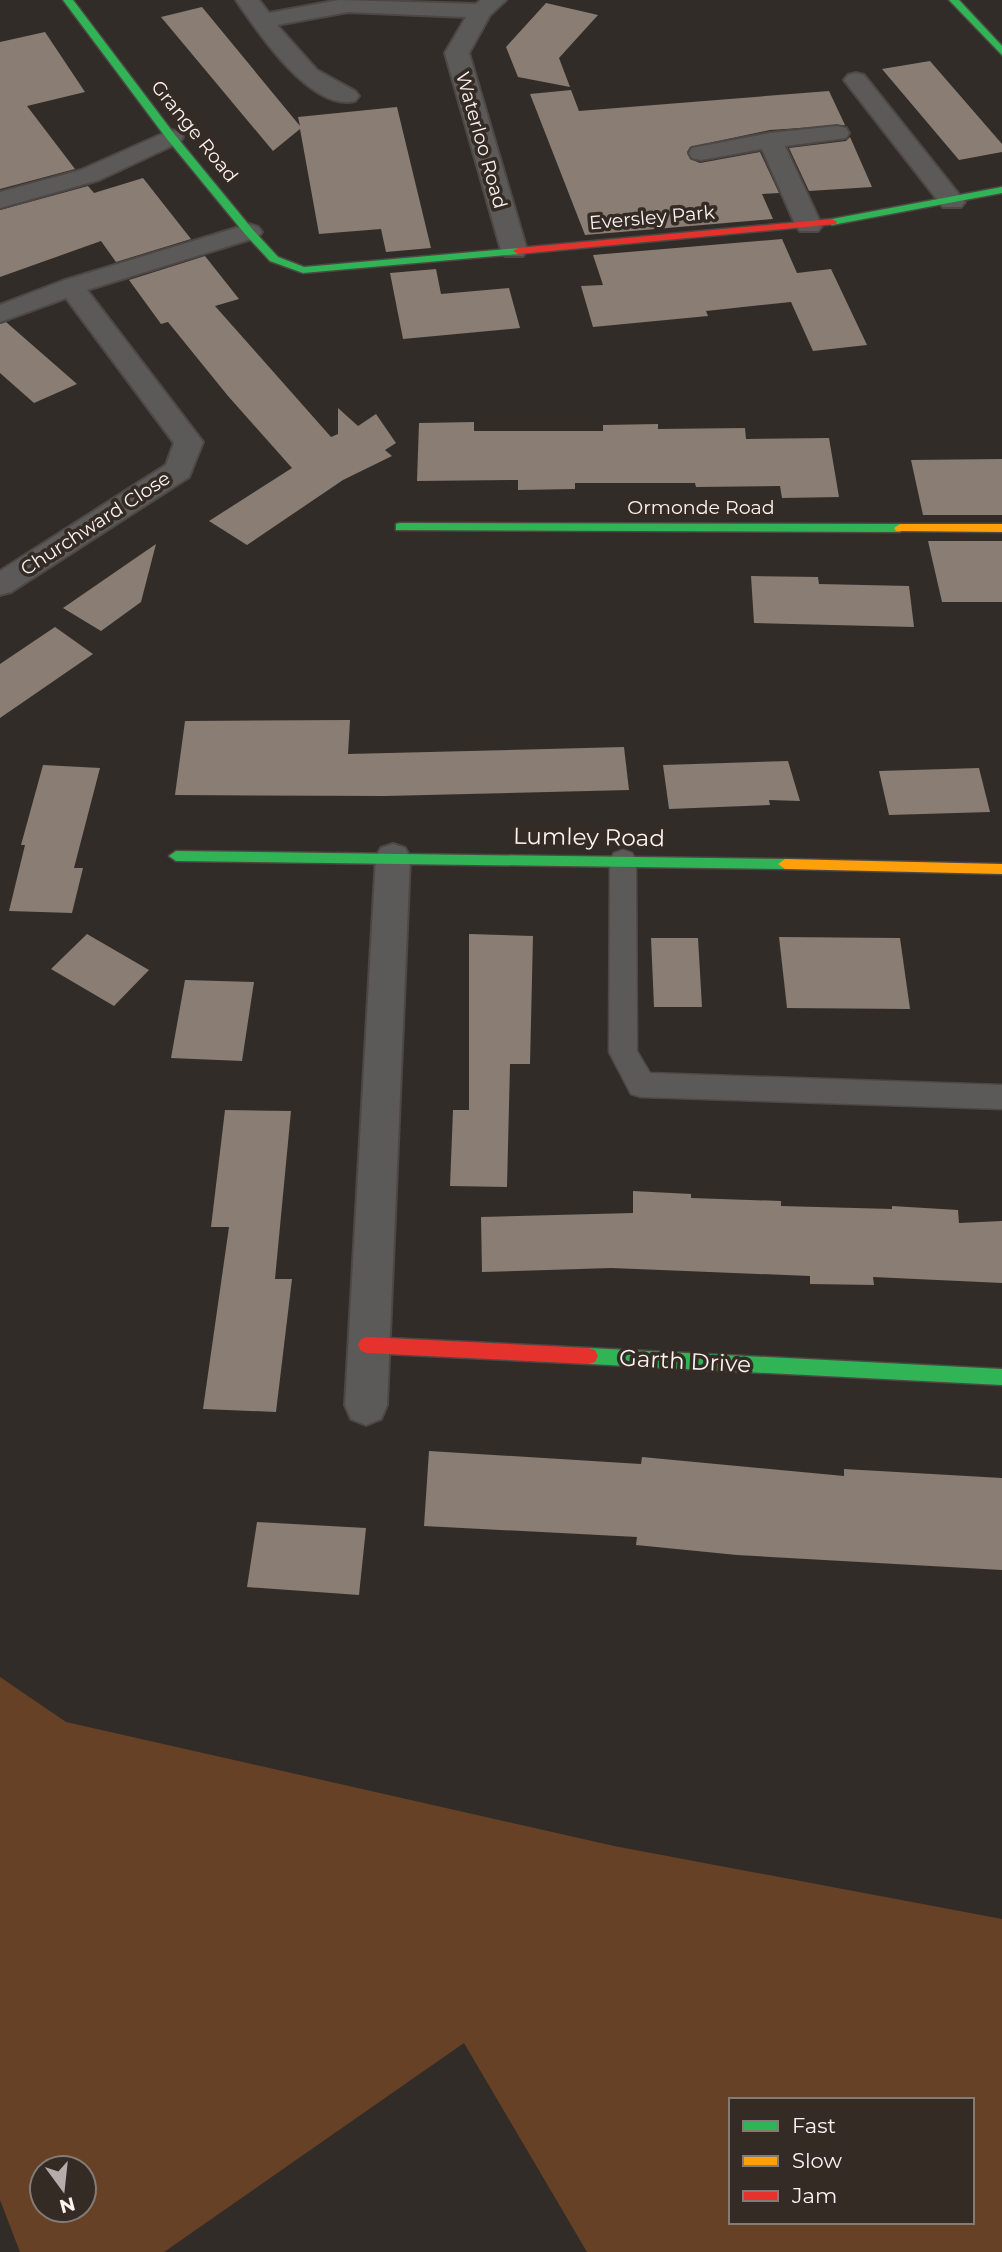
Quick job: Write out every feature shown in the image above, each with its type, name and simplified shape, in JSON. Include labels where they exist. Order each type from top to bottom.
[{"type":"main road","name":"Grange Road","points":[[68,0],[172,137],[249,232],[274,259],[303,270]]},
{"type":"main road","points":[[954,0],[1002,52]]},
{"type":"main road","name":"Eversley Park","points":[[303,270],[809,226],[952,202],[1002,190]]},
{"type":"main road","name":"Ormonde Road","points":[[400,527],[1002,528]]},
{"type":"main road","name":"Lumley Road","points":[[176,856],[623,860],[1002,869]]},
{"type":"main road","name":"Garth Drive","points":[[368,1345],[1002,1377]]},
{"type":"street","points":[[247,0],[293,64],[324,87],[347,96]]},
{"type":"street","points":[[263,21],[348,5],[488,6]]},
{"type":"street","name":"Waterloo Road","points":[[488,6],[457,53],[514,250]]},
{"type":"street","points":[[856,79],[952,202]]},
{"type":"street","points":[[701,153],[770,140],[837,133]]},
{"type":"street","points":[[0,200],[90,175],[172,137]]},
{"type":"street","points":[[770,140],[809,226]]},
{"type":"street","points":[[0,314],[71,287],[249,232]]},
{"type":"street","name":"Churchward Close","points":[[0,585],[179,470],[189,442],[71,287]]},
{"type":"street","points":[[366,1405],[393,858]]},
{"type":"lane","points":[[623,860],[623,1052],[641,1085],[1002,1097]]},
{"type":"shaded area","points":[[0,1677],[66,1722],[614,1846],[1002,1919],[1002,2252],[587,2252],[464,2043],[164,2252],[20,2252],[0,2200]]},
{"type":"building","points":[[546,3],[598,15],[559,58],[570,87],[518,77],[506,47]]},
{"type":"building","points":[[202,7],[300,126],[298,117],[397,107],[431,248],[386,252],[381,229],[319,234],[300,129],[273,151],[161,17]]},
{"type":"building","points":[[45,32],[85,92],[27,106],[75,169],[0,189],[0,42]]},
{"type":"building","points":[[930,61],[1002,144],[1002,152],[959,160],[882,69]]},
{"type":"building","points":[[571,90],[579,111],[829,91],[845,125],[770,130],[690,147],[687,152],[690,159],[700,163],[760,152],[779,193],[762,194],[773,219],[585,235],[530,94]]},
{"type":"building","points":[[850,137],[872,187],[809,191],[789,148],[846,141]]},
{"type":"building","points":[[143,178],[191,239],[116,262],[101,241],[0,277],[0,210],[88,186],[94,193]]},
{"type":"building","points":[[782,239],[797,273],[831,269],[867,345],[813,351],[791,302],[706,311],[708,316],[593,327],[581,286],[603,285],[593,255]]},
{"type":"building","points":[[205,256],[239,299],[215,306],[331,437],[338,434],[338,408],[358,426],[376,414],[396,443],[385,450],[392,456],[343,480],[247,545],[209,521],[292,468],[228,396],[168,322],[161,324],[129,280]]},
{"type":"building","points":[[436,269],[441,294],[509,288],[520,328],[403,339],[390,273]]},
{"type":"building","points":[[6,322],[77,384],[34,403],[0,373],[0,324]]},
{"type":"building","points":[[474,422],[474,431],[603,431],[603,425],[658,424],[658,429],[745,428],[746,439],[829,438],[839,497],[782,498],[780,486],[696,487],[695,483],[575,483],[575,489],[518,490],[518,480],[417,481],[419,423]]},
{"type":"building","points":[[1002,459],[1002,515],[923,515],[911,460]]},
{"type":"building","points":[[928,541],[1002,541],[1002,602],[942,602]]},
{"type":"building","points":[[156,544],[141,602],[101,631],[63,608]]},
{"type":"building","points":[[751,576],[818,577],[819,584],[909,586],[914,627],[754,623]]},
{"type":"building","points":[[55,627],[93,654],[0,718],[0,664]]},
{"type":"building","points":[[350,720],[348,754],[624,747],[629,790],[385,796],[175,795],[185,721]]},
{"type":"building","points":[[788,761],[800,801],[769,800],[770,805],[669,809],[663,765]]},
{"type":"building","points":[[43,765],[100,768],[74,868],[83,868],[72,913],[9,911],[25,845],[21,845]]},
{"type":"building","points":[[979,768],[990,812],[889,815],[879,771]]},
{"type":"building","points":[[87,934],[149,970],[114,1006],[51,969]]},
{"type":"building","points":[[469,934],[533,936],[530,1064],[510,1064],[507,1187],[450,1186],[453,1110],[469,1110]]},
{"type":"building","points":[[779,937],[900,938],[910,1009],[787,1008]]},
{"type":"building","points":[[651,938],[698,938],[702,1007],[654,1007]]},
{"type":"building","points":[[185,980],[254,982],[242,1061],[171,1058]]},
{"type":"building","points":[[225,1110],[291,1111],[275,1279],[292,1279],[276,1412],[203,1409],[229,1227],[211,1227]]},
{"type":"building","points":[[633,1191],[691,1194],[691,1198],[781,1201],[781,1206],[892,1209],[892,1206],[958,1210],[959,1223],[1002,1221],[1002,1283],[873,1277],[874,1285],[810,1284],[810,1276],[611,1268],[482,1272],[481,1217],[633,1213]]},
{"type":"building","points":[[429,1451],[641,1464],[642,1457],[844,1476],[844,1469],[1002,1478],[1002,1570],[737,1555],[636,1545],[637,1537],[424,1526]]},
{"type":"building","points":[[257,1522],[366,1528],[359,1595],[247,1587]]},
{"type":"traffic: fast","points":[[68,0],[171,137],[274,259],[303,270],[518,251]]},
{"type":"traffic: fast","points":[[954,0],[1002,52]]},
{"type":"traffic: fast","points":[[832,222],[1002,190]]},
{"type":"traffic: fast","points":[[400,527],[900,528]]},
{"type":"traffic: fast","points":[[176,856],[785,864]]},
{"type":"traffic: fast","points":[[589,1356],[1002,1377]]},
{"type":"traffic: slow","points":[[900,528],[1002,528]]},
{"type":"traffic: slow","points":[[785,864],[1002,869]]},
{"type":"traffic: jam","points":[[518,251],[832,222]]},
{"type":"traffic: jam","points":[[367,1345],[589,1356]]}]
